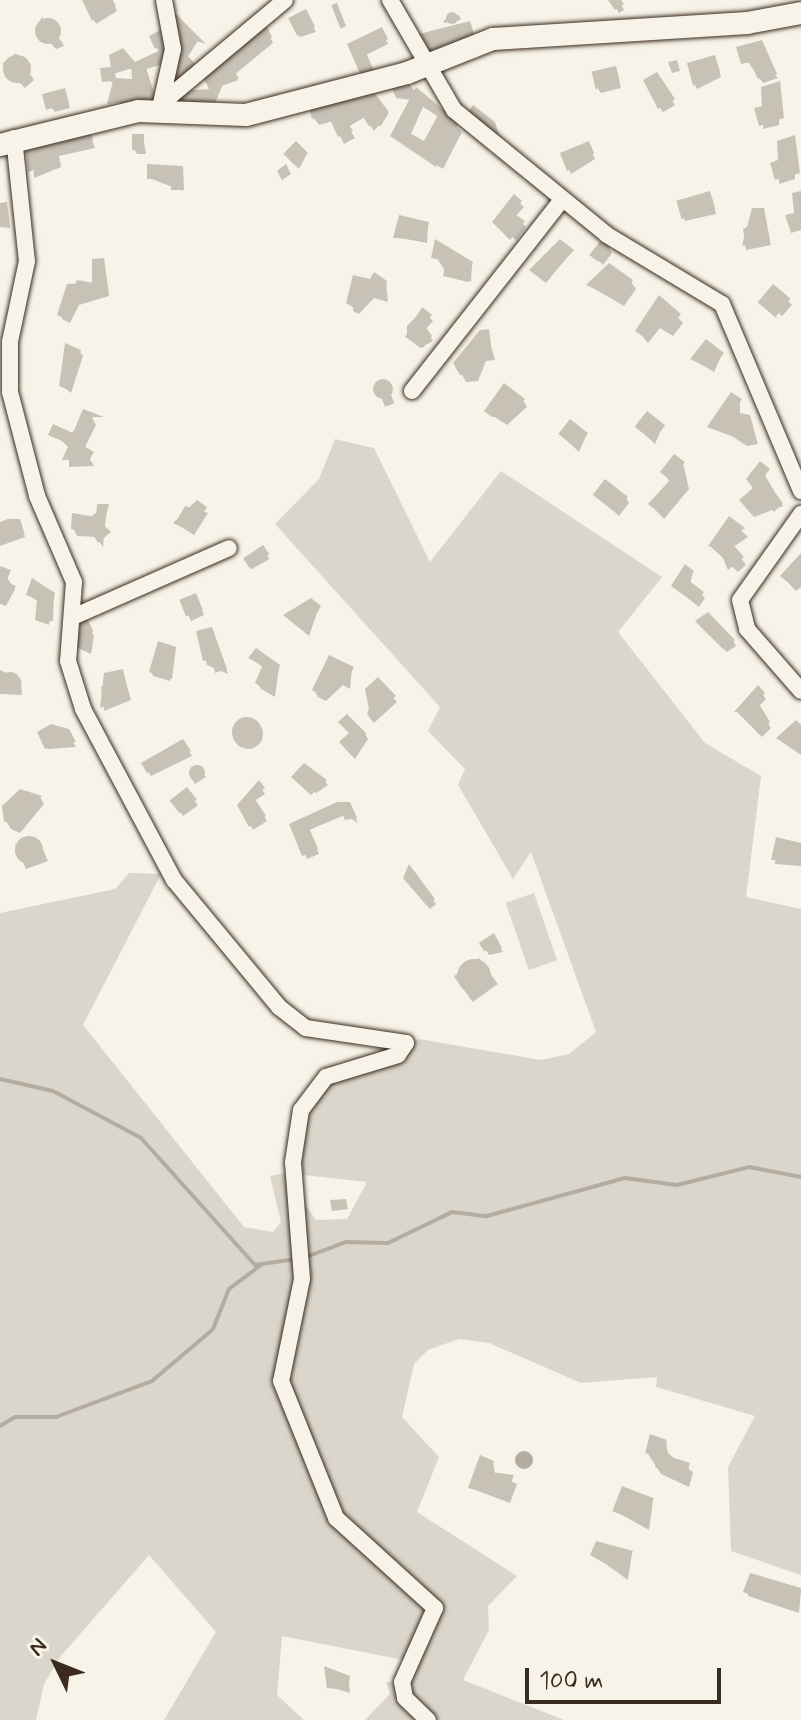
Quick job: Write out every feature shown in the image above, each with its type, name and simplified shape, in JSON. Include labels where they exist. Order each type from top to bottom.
[{"type":"street","points":[[161,107],[173,49],[164,0]]},
{"type":"street","points":[[390,0],[425,67],[454,110],[562,200],[722,304],[801,491]]},
{"type":"street","points":[[161,107],[279,2]]},
{"type":"street","points":[[428,1720],[405,1698],[402,1682],[435,1608],[336,1518],[281,1381],[303,1257],[294,1143],[306,1100],[336,1071],[398,1055],[406,1043],[298,1023],[174,880],[83,709],[68,661],[75,616],[74,582],[37,496],[10,392],[10,342],[27,261],[7,142],[161,107],[246,115],[425,67],[472,44],[516,35],[747,23],[801,13]]},
{"type":"street","points":[[412,391],[562,200]]},
{"type":"street","points":[[801,514],[740,600],[747,629],[801,691]]},
{"type":"street","points":[[75,616],[229,548]]},
{"type":"shaded area","points":[[335,439],[374,448],[430,562],[501,471],[662,577],[618,632],[705,743],[761,776],[746,897],[801,909],[801,1575],[731,1551],[728,1467],[755,1416],[656,1387],[657,1377],[581,1383],[489,1343],[459,1339],[428,1350],[414,1364],[402,1417],[439,1457],[417,1512],[517,1576],[488,1606],[489,1630],[463,1680],[564,1720],[365,1720],[390,1694],[386,1682],[411,1681],[419,1663],[282,1636],[277,1695],[304,1720],[164,1720],[216,1632],[149,1555],[60,1657],[44,1684],[36,1720],[0,1720],[0,913],[115,889],[129,873],[161,874],[83,1025],[244,1227],[273,1232],[281,1222],[270,1176],[283,1173],[316,1220],[347,1219],[367,1182],[294,1174],[306,1100],[363,1062],[419,1039],[541,1060],[569,1054],[596,1032],[531,852],[513,879],[458,785],[465,769],[428,731],[440,707],[275,524],[319,479]]},
{"type":"shaded area","points":[[534,893],[557,960],[529,970],[506,903]]},
{"type":"shaded area","points":[[520,1451],[528,1451],[533,1460],[531,1467],[520,1469],[515,1464],[515,1456]]},
{"type":"building","points":[[82,0],[113,0],[116,6],[92,21]]},
{"type":"building","points":[[608,0],[621,0],[624,4],[615,10]]},
{"type":"building","points":[[337,3],[346,26],[340,28],[331,5]]},
{"type":"building","points":[[306,9],[315,27],[297,36],[288,18]]},
{"type":"building","points":[[173,11],[206,44],[193,40],[184,51],[199,69],[176,89],[168,85]]},
{"type":"building","points":[[452,12],[458,18],[452,24],[446,18]]},
{"type":"building","points":[[48,18],[57,22],[61,31],[57,40],[48,44],[39,40],[35,31],[39,22]]},
{"type":"building","points":[[470,21],[474,34],[424,49],[419,34]]},
{"type":"building","points":[[265,23],[272,37],[232,69],[239,78],[223,84],[213,108],[172,104],[181,91],[209,89],[202,75]]},
{"type":"building","points":[[166,27],[166,43],[155,49],[149,36]]},
{"type":"building","points":[[382,27],[388,39],[365,50],[376,76],[363,80],[347,44]]},
{"type":"building","points":[[762,40],[777,74],[758,79],[750,62],[741,64],[736,47]]},
{"type":"building","points":[[167,47],[165,62],[146,68],[155,97],[107,104],[113,81],[102,82],[100,68],[111,67],[109,55],[123,48],[135,62]],"holes":[[[131,64],[132,79],[116,78],[114,68]]]},
{"type":"building","points":[[17,55],[27,59],[31,69],[27,79],[17,83],[7,79],[3,69],[7,59]]},
{"type":"building","points":[[715,55],[720,72],[693,86],[687,63]]},
{"type":"building","points":[[677,60],[680,71],[672,73],[668,62]]},
{"type":"building","points":[[616,66],[620,84],[596,89],[592,72]]},
{"type":"building","points":[[657,72],[675,99],[658,109],[643,80]]},
{"type":"building","points":[[402,80],[411,89],[402,98],[393,89]]},
{"type":"building","points":[[780,81],[784,118],[759,126],[754,108],[762,106],[761,87]]},
{"type":"building","points":[[416,87],[459,123],[436,167],[390,136]],"holes":[[[421,104],[438,115],[424,141],[408,132]]]},
{"type":"building","points":[[65,88],[69,103],[46,110],[42,94]]},
{"type":"building","points":[[373,91],[389,112],[381,126],[369,126],[359,111],[345,119],[353,131],[338,137],[328,115],[312,119],[309,107]]},
{"type":"building","points":[[473,105],[495,122],[502,144],[465,116]]},
{"type":"building","points":[[89,126],[93,140],[56,149],[58,160],[28,172],[26,146]]},
{"type":"building","points":[[132,134],[144,134],[144,150],[132,150]]},
{"type":"building","points":[[795,135],[800,173],[775,180],[770,163],[778,160],[777,141]]},
{"type":"building","points":[[296,141],[308,153],[295,166],[283,154]]},
{"type":"building","points":[[589,141],[594,153],[567,171],[560,153]]},
{"type":"building","points":[[147,164],[183,166],[184,190],[171,190],[171,178],[147,179]]},
{"type":"building","points":[[286,164],[291,174],[282,180],[277,171]]},
{"type":"building","points":[[710,191],[715,209],[682,219],[676,201]]},
{"type":"building","points":[[801,191],[801,230],[791,233],[785,215],[794,213],[792,193]]},
{"type":"building","points":[[514,194],[522,201],[513,213],[525,221],[510,240],[492,222]]},
{"type":"building","points":[[7,202],[9,224],[0,225],[0,203]]},
{"type":"building","points":[[752,208],[764,208],[770,240],[742,246]]},
{"type":"building","points":[[399,215],[429,222],[425,239],[393,238]]},
{"type":"building","points":[[435,239],[473,262],[468,282],[443,276],[446,261],[431,258]]},
{"type":"building","points":[[560,239],[574,250],[545,282],[529,270]]},
{"type":"building","points":[[601,240],[610,247],[598,262],[589,255]]},
{"type":"building","points":[[104,258],[109,295],[86,295],[67,320],[57,315],[67,284],[92,283],[92,259]]},
{"type":"building","points":[[609,263],[633,280],[619,300],[586,285]]},
{"type":"building","points":[[374,272],[387,281],[384,295],[370,291],[354,308],[346,303],[353,275],[370,279]]},
{"type":"building","points":[[773,284],[791,299],[775,317],[758,302]]},
{"type":"building","points":[[659,295],[681,314],[668,330],[656,321],[644,337],[635,331]]},
{"type":"building","points":[[422,307],[432,315],[424,325],[432,336],[423,348],[405,337]]},
{"type":"building","points":[[489,329],[492,353],[483,354],[475,374],[460,375],[453,363],[480,330]]},
{"type":"building","points":[[706,339],[724,353],[711,369],[690,359]]},
{"type":"building","points":[[65,343],[81,350],[69,390],[59,386]]},
{"type":"building","points":[[379,379],[387,379],[393,389],[387,399],[379,399],[373,393],[373,385]]},
{"type":"building","points":[[504,383],[525,399],[508,418],[492,417],[484,411]]},
{"type":"building","points":[[731,392],[742,399],[734,412],[750,415],[756,437],[750,443],[707,427]]},
{"type":"building","points":[[83,409],[104,417],[93,417],[79,443],[94,452],[90,459],[62,460],[69,444],[48,435],[53,424],[73,433]]},
{"type":"building","points":[[647,411],[665,425],[653,441],[635,427]]},
{"type":"building","points":[[570,419],[588,433],[576,448],[558,434]]},
{"type":"building","points":[[674,454],[685,462],[676,473],[686,481],[659,513],[648,504],[670,480],[660,472]]},
{"type":"building","points":[[760,461],[770,469],[763,478],[783,503],[774,512],[767,504],[748,510],[739,500],[753,488],[746,479]]},
{"type":"building","points":[[605,479],[628,497],[616,513],[593,495]]},
{"type":"building","points":[[197,500],[207,507],[192,532],[173,523]]},
{"type":"building","points":[[97,504],[109,504],[104,525],[111,532],[98,543],[90,530],[71,529],[72,513],[96,517]]},
{"type":"building","points":[[729,516],[745,528],[729,540],[744,557],[728,570],[719,549],[708,546]]},
{"type":"building","points":[[20,519],[24,532],[0,544],[0,522]]},
{"type":"building","points":[[263,545],[269,554],[249,568],[243,558]]},
{"type":"building","points":[[801,553],[801,571],[791,585],[780,576]]},
{"type":"building","points":[[685,564],[694,571],[688,580],[704,592],[696,604],[671,586]]},
{"type":"building","points":[[0,566],[11,570],[6,582],[16,586],[4,603]]},
{"type":"building","points":[[32,578],[55,593],[49,625],[35,620],[37,599],[26,595]]},
{"type":"building","points":[[196,593],[203,610],[186,616],[179,600]]},
{"type":"building","points":[[311,598],[321,606],[306,633],[283,615]]},
{"type":"building","points":[[708,612],[735,640],[723,649],[695,621]]},
{"type":"building","points":[[85,615],[93,630],[89,650],[74,647]]},
{"type":"building","points":[[212,627],[227,669],[215,673],[212,659],[203,661],[196,631]]},
{"type":"building","points":[[158,641],[176,647],[172,679],[149,672]]},
{"type":"building","points":[[256,648],[280,665],[272,695],[255,683],[263,665],[248,658]]},
{"type":"building","points":[[329,655],[354,667],[346,683],[338,679],[322,695],[312,690]]},
{"type":"building","points":[[123,669],[129,695],[100,708],[104,673]]},
{"type":"building","points":[[10,672],[18,675],[21,683],[18,691],[10,694],[2,691],[-1,683],[2,675]]},
{"type":"building","points":[[378,677],[396,696],[371,720],[365,689]]},
{"type":"building","points":[[758,685],[765,693],[757,701],[770,722],[758,734],[743,712],[734,712]]},
{"type":"building","points":[[347,714],[366,733],[352,756],[339,742],[349,733],[338,722]]},
{"type":"building","points":[[247,717],[258,721],[262,732],[258,743],[247,747],[236,743],[232,732],[236,721]]},
{"type":"building","points":[[796,720],[801,725],[801,755],[776,738]]},
{"type":"building","points":[[51,724],[69,729],[76,742],[45,749],[37,732]]},
{"type":"building","points":[[183,739],[191,751],[147,773],[141,763]]},
{"type":"building","points":[[304,763],[327,780],[311,795],[291,777]]},
{"type":"building","points":[[197,765],[203,767],[203,779],[197,781],[191,779],[189,773],[191,767]]},
{"type":"building","points":[[259,780],[265,788],[253,796],[266,816],[249,827],[237,805]]},
{"type":"building","points":[[187,787],[197,800],[180,813],[170,801]]},
{"type":"building","points":[[20,789],[42,796],[16,826],[4,821],[2,806]]},
{"type":"building","points":[[337,802],[350,802],[357,818],[345,820],[341,811],[308,825],[318,849],[302,856],[289,824]]},
{"type":"building","points":[[29,836],[39,840],[43,850],[39,860],[29,864],[19,860],[15,850],[19,840]]},
{"type":"building","points":[[776,837],[801,843],[801,860],[771,860]]},
{"type":"building","points":[[409,864],[435,899],[427,906],[403,878]]},
{"type":"building","points":[[494,933],[502,948],[484,951],[479,943]]},
{"type":"building","points":[[474,959],[486,964],[491,976],[486,988],[474,993],[462,988],[457,976],[462,964]]},
{"type":"building","points":[[346,1199],[348,1209],[332,1211],[330,1200]]},
{"type":"building","points":[[650,1434],[667,1440],[663,1449],[674,1458],[690,1463],[685,1481],[655,1467],[658,1456],[645,1453]]},
{"type":"building","points":[[480,1455],[494,1461],[490,1472],[514,1475],[506,1496],[468,1488]]},
{"type":"building","points":[[622,1486],[654,1498],[644,1523],[612,1511]]},
{"type":"building","points":[[596,1541],[633,1551],[624,1574],[590,1555]]},
{"type":"building","points":[[750,1573],[801,1588],[797,1610],[743,1592]]},
{"type":"building","points":[[324,1666],[350,1676],[348,1690],[327,1688]]},
{"type":"waterway","points":[[0,1079],[53,1091],[141,1138],[255,1265],[297,1259]]},
{"type":"waterway","points":[[306,1257],[346,1242],[388,1243],[452,1212],[487,1216],[625,1178],[677,1185],[749,1167],[801,1177]]},
{"type":"waterway","points":[[0,1426],[15,1417],[56,1417],[152,1381],[213,1329],[229,1289],[260,1266]]}]
